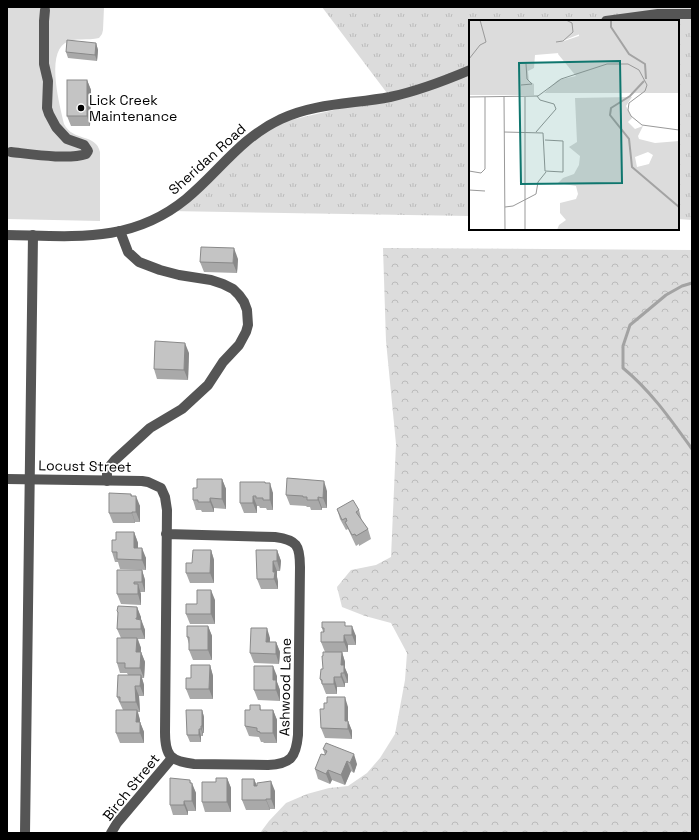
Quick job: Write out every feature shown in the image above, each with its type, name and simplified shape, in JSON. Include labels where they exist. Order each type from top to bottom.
[{"type":"street","points":[[11,152],[55,156],[78,156],[86,154],[88,150],[84,146],[67,139],[56,127],[47,108],[48,81],[44,64],[45,10]]},
{"type":"street","points":[[613,20],[658,14],[692,14]]},
{"type":"street","name":"Sheridan Road","points":[[7,235],[88,235],[120,232],[143,224],[169,211],[186,199],[241,145],[260,131],[280,120],[322,106],[378,99],[412,92],[469,70]]},
{"type":"street","points":[[106,480],[107,472],[115,460],[150,428],[182,409],[208,385],[223,362],[244,338],[248,325],[247,310],[244,302],[233,289],[224,284],[211,280],[179,275],[160,270],[140,262],[128,252],[120,232]]},
{"type":"street","points":[[25,833],[33,235]]},
{"type":"street","name":"Locust Street","points":[[7,479],[148,482],[160,488],[166,504],[166,534]]},
{"type":"street","points":[[166,534],[165,732],[166,746],[172,758]]},
{"type":"street","name":"Ashwood Lane","points":[[166,534],[283,538],[296,544],[300,553],[298,744],[291,760],[283,764],[268,765],[194,764],[184,763],[172,758]]},
{"type":"street","name":"Birch Street","points":[[111,833],[117,823],[172,758]]},
{"type":"green space","points":[[7,7],[104,7],[103,30],[99,38],[73,40],[65,43],[59,49],[55,69],[64,124],[68,130],[78,136],[94,142],[98,146],[100,152],[100,221],[7,219]]},
{"type":"green space","points":[[322,7],[692,7],[692,220],[679,219],[679,20],[469,20],[469,216],[169,211],[269,125],[390,97]]},
{"type":"green space","points":[[383,248],[692,250],[692,833],[260,833],[286,803],[307,794],[329,788],[348,786],[367,773],[380,758],[395,734],[405,680],[407,653],[391,623],[365,616],[342,607],[337,587],[351,570],[376,565],[391,557],[396,444],[386,341]]},
{"type":"building","points":[[67,40],[96,43],[95,55],[66,52]]},
{"type":"building","points":[[67,80],[87,80],[87,116],[67,116]]},
{"type":"building","points":[[201,247],[234,248],[233,263],[200,262]]},
{"type":"building","points":[[155,341],[185,343],[184,370],[154,369]]},
{"type":"building","points":[[287,478],[324,481],[323,498],[318,497],[318,500],[307,500],[307,497],[303,496],[286,495]]},
{"type":"building","points":[[197,479],[222,479],[222,499],[210,498],[210,502],[198,502],[198,500],[193,500],[193,488],[197,488]]},
{"type":"building","points":[[240,482],[270,483],[270,500],[263,500],[263,498],[256,498],[256,496],[253,496],[253,503],[240,503]]},
{"type":"building","points":[[109,493],[131,494],[131,496],[136,496],[136,512],[109,513]]},
{"type":"building","points":[[353,500],[359,510],[356,512],[368,529],[356,536],[355,534],[352,535],[345,522],[347,521],[346,518],[342,520],[337,509]]},
{"type":"building","points":[[116,532],[134,532],[134,548],[142,548],[142,560],[117,559],[117,552],[112,552],[112,540],[116,540]]},
{"type":"building","points":[[193,550],[211,550],[210,573],[186,573],[186,563],[192,563]]},
{"type":"building","points":[[256,550],[277,550],[277,561],[273,561],[273,572],[275,572],[274,579],[257,579]]},
{"type":"building","points":[[117,570],[142,570],[142,582],[134,582],[134,584],[138,584],[138,594],[117,594]]},
{"type":"building","points":[[197,590],[211,590],[211,614],[186,614],[186,604],[197,604]]},
{"type":"building","points":[[118,606],[137,607],[136,619],[141,620],[141,629],[117,629]]},
{"type":"building","points":[[322,622],[345,622],[345,626],[352,626],[352,635],[344,635],[344,642],[321,642],[321,632],[324,632]]},
{"type":"building","points":[[187,626],[208,626],[208,650],[189,650]]},
{"type":"building","points":[[251,628],[267,628],[266,642],[276,642],[276,654],[250,653]]},
{"type":"building","points":[[117,638],[137,638],[136,652],[141,652],[140,668],[125,668],[125,663],[117,663]]},
{"type":"building","points":[[323,652],[342,652],[341,665],[344,665],[344,673],[341,673],[341,677],[334,677],[334,684],[322,684],[322,680],[320,679],[321,669],[323,669]]},
{"type":"building","points":[[191,665],[210,665],[209,689],[186,689],[186,678],[191,678]]},
{"type":"building","points":[[254,666],[273,666],[273,680],[276,680],[276,690],[254,690]]},
{"type":"building","points":[[118,675],[141,675],[140,686],[135,686],[136,702],[120,702],[120,697],[117,697]]},
{"type":"building","points":[[327,697],[345,697],[345,721],[348,721],[348,729],[321,728],[320,709],[324,709],[324,703],[327,703]]},
{"type":"building","points":[[250,705],[260,705],[260,710],[273,710],[273,733],[260,733],[257,731],[257,728],[245,726],[245,710],[250,710]]},
{"type":"building","points":[[116,710],[137,710],[136,722],[140,722],[140,733],[116,733]]},
{"type":"building","points":[[186,710],[202,710],[202,726],[201,729],[199,729],[199,735],[187,735]]},
{"type":"building","points":[[326,743],[354,754],[350,763],[347,761],[341,775],[328,770],[326,774],[315,769],[321,754],[325,755],[327,751],[323,749]]},
{"type":"building","points":[[170,778],[190,780],[190,783],[192,783],[192,801],[184,801],[184,805],[170,805]]},
{"type":"building","points":[[216,778],[227,778],[227,802],[202,802],[202,782],[216,782]]},
{"type":"building","points":[[242,779],[254,779],[254,786],[257,786],[257,783],[271,781],[271,799],[242,800]]},
{"type":"waterway","points":[[692,283],[682,286],[666,295],[630,325],[623,346],[623,368],[652,396],[692,449]]},
{"type":"place","name":"Lick Creek Maintenance","points":[[81,108]]}]
